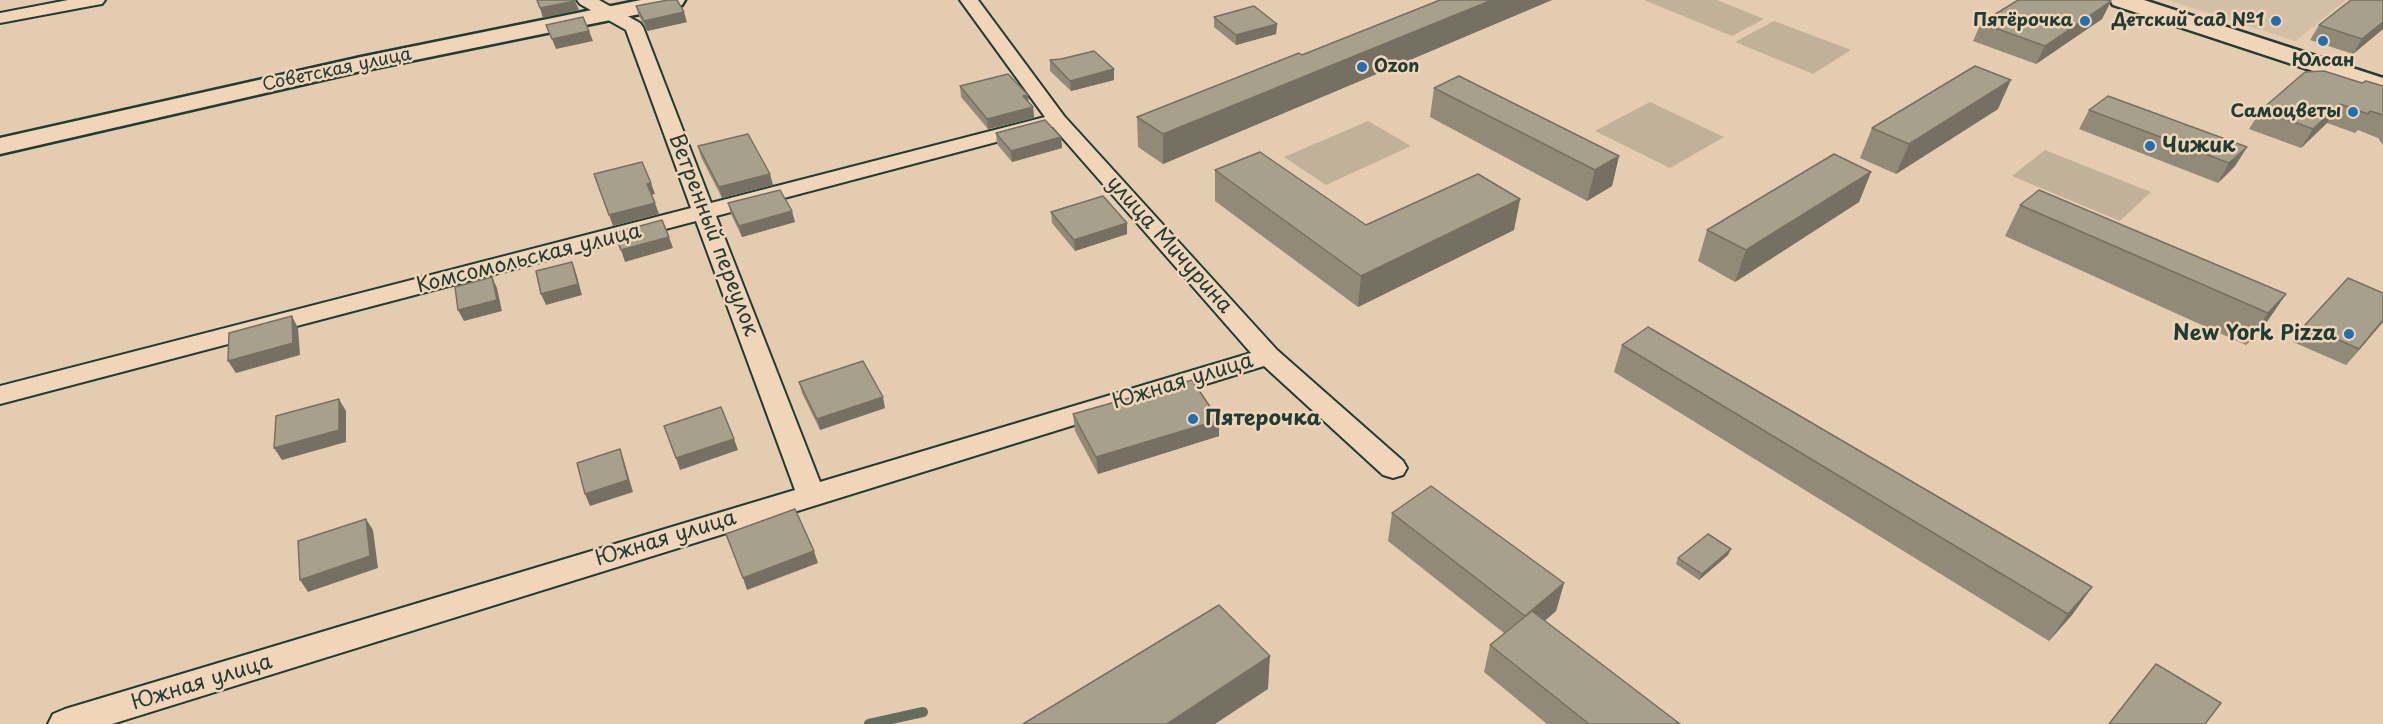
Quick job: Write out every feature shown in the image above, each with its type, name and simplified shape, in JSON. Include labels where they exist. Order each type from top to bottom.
[{"type":"main road","name":"Советская улица","points":[[0,146],[361,64],[675,0]]},
{"type":"main road","points":[[2121,0],[2383,86]]},
{"type":"street","points":[[0,18],[96,0]]},
{"type":"street","name":"Ветренный переулок","points":[[586,0],[634,27],[811,495]]},
{"type":"street","name":"улица Мичурина","points":[[969,0],[1057,120],[1268,356],[1393,468]]},
{"type":"street","name":"Комсомольская улица","points":[[0,395],[1057,120]]},
{"type":"street","name":"Южная улица","points":[[65,724],[1268,356]]},
{"type":"shaded area","points":[[1644,0],[1717,0],[1764,19],[1732,36]]},
{"type":"shaded area","name":"Детский сад №1","points":[[2168,0],[2346,0],[2295,41]]},
{"type":"shaded area","points":[[1774,21],[1851,50],[1813,74],[1735,42]]},
{"type":"shaded area","points":[[1650,102],[1724,137],[1670,168],[1595,131]]},
{"type":"shaded area","points":[[1368,121],[1411,146],[1326,185],[1284,157]]},
{"type":"shaded area","points":[[2045,150],[2151,192],[2120,221],[2012,176]]},
{"type":"building","points":[[537,0],[575,0],[575,1],[540,8]]},
{"type":"building","points":[[677,0],[684,12],[644,21],[636,6]]},
{"type":"building","points":[[1440,0],[1492,0],[1163,134],[1137,117],[1299,53],[1302,55]]},
{"type":"building","points":[[2018,0],[2111,1],[2045,46],[1981,23]]},
{"type":"building","points":[[2351,0],[2383,0],[2383,22],[2362,39],[2319,25]]},
{"type":"building","points":[[1254,6],[1277,24],[1236,35],[1214,17]]},
{"type":"building","points":[[583,17],[589,31],[552,39],[546,25]]},
{"type":"building","points":[[1094,51],[1114,69],[1070,81],[1050,60],[1061,59]]},
{"type":"building","points":[[1975,66],[2011,80],[1909,144],[1872,128]]},
{"type":"building","points":[[2324,71],[2362,83],[2366,81],[2383,86],[2383,115],[2370,111],[2368,114],[2340,104],[2313,129],[2261,110],[2305,72]]},
{"type":"building","points":[[1008,74],[1028,95],[1023,96],[1033,107],[987,119],[960,86]]},
{"type":"building","points":[[1459,76],[1619,156],[1595,170],[1434,88]]},
{"type":"building","points":[[2108,96],[2247,147],[2229,163],[2089,110]]},
{"type":"building","points":[[1045,120],[1061,137],[1011,151],[996,133]]},
{"type":"building","points":[[748,134],[770,174],[719,187],[698,146]]},
{"type":"building","points":[[1260,152],[1366,225],[1478,174],[1520,199],[1361,276],[1215,170]]},
{"type":"building","points":[[1834,154],[1871,172],[1746,250],[1707,230]]},
{"type":"building","points":[[642,162],[651,183],[647,184],[655,203],[609,215],[594,174]]},
{"type":"building","points":[[780,190],[792,211],[739,226],[728,203]]},
{"type":"building","points":[[2039,190],[2286,294],[2268,313],[2020,205]]},
{"type":"building","points":[[1103,196],[1127,223],[1074,240],[1051,212]]},
{"type":"building","points":[[662,220],[669,237],[621,250],[614,233]]},
{"type":"building","points":[[572,262],[578,284],[541,294],[536,271]]},
{"type":"building","points":[[492,277],[497,300],[458,310],[455,287]]},
{"type":"building","points":[[2348,278],[2383,293],[2383,320],[2359,349],[2305,325]]},
{"type":"building","points":[[292,316],[293,343],[228,361],[229,333]]},
{"type":"building","points":[[1648,327],[2092,587],[2068,614],[1622,345]]},
{"type":"building","points":[[863,361],[883,397],[817,419],[799,382]]},
{"type":"building","points":[[1192,380],[1219,420],[1096,457],[1073,414]]},
{"type":"building","points":[[339,399],[339,430],[274,448],[276,416]]},
{"type":"building","points":[[721,407],[734,439],[676,458],[664,426]]},
{"type":"building","points":[[620,449],[628,480],[585,494],[577,463]]},
{"type":"building","points":[[1431,486],[1564,583],[1525,616],[1392,513]]},
{"type":"building","points":[[795,509],[814,551],[743,578],[726,534]]},
{"type":"building","points":[[366,519],[370,556],[300,580],[298,541]]},
{"type":"building","points":[[1708,534],[1731,549],[1702,574],[1678,558]]},
{"type":"building","points":[[1219,605],[1270,656],[1167,724],[1023,724]]},
{"type":"building","points":[[1532,611],[1680,724],[1589,724],[1490,645]]},
{"type":"building","points":[[2156,664],[2221,703],[2205,724],[2109,724]]},
{"type":"waterway","points":[[869,724],[923,712]]},
{"type":"place","name":"Пятёрочка","points":[[2085,21]]},
{"type":"place","name":"Детский сад №1","points":[[2276,21]]},
{"type":"place","name":"Юлсан","points":[[2323,41]]},
{"type":"place","name":"Ozon","points":[[1362,67]]},
{"type":"place","name":"Самоцветы","points":[[2353,112]]},
{"type":"place","name":"Чижик","points":[[2150,146]]},
{"type":"place","name":"New York Pizza","points":[[2349,334]]},
{"type":"place","name":"Пятерочка","points":[[1193,419]]}]
